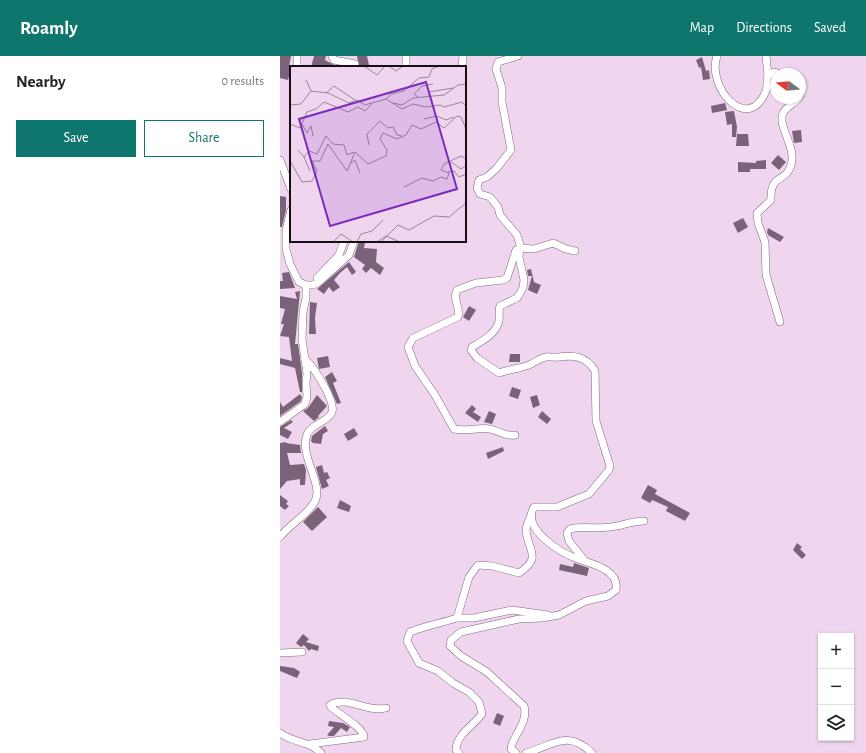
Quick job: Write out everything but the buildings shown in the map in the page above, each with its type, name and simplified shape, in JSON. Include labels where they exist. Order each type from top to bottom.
[{"type":"street","points":[[332,56],[334,60],[355,66],[354,56]]},
{"type":"street","points":[[462,66],[463,56]]},
{"type":"street","points":[[457,618],[469,577],[478,565],[492,566],[519,573],[530,565],[533,558],[526,529],[534,507],[557,507],[589,494],[606,476],[610,466],[597,425],[595,371],[588,361],[574,355],[548,356],[529,365],[518,368],[509,368],[499,373],[472,353],[472,347],[482,342],[497,326],[501,304],[511,302],[517,298],[523,288],[524,280],[519,257],[520,248],[518,238],[502,218],[498,207],[490,197],[480,194],[477,188],[479,180],[487,177],[497,168],[511,150],[502,106],[502,88],[496,69],[498,62],[518,56]]},
{"type":"street","points":[[717,56],[714,68],[720,86],[733,105],[744,108],[756,105],[766,90],[768,76],[766,56]]},
{"type":"street","points":[[780,322],[766,275],[765,242],[757,221],[757,213],[771,200],[770,190],[772,185],[790,167],[793,160],[792,151],[785,133],[783,118],[783,113],[793,104]]},
{"type":"street","points":[[280,160],[290,186]]},
{"type":"street","points":[[290,214],[286,230],[286,249],[290,264],[299,282],[308,285],[321,280],[349,255],[354,242]]},
{"type":"street","points":[[515,435],[506,436],[489,429],[465,431],[454,429],[435,395],[415,366],[408,346],[413,338],[458,317],[459,312],[455,296],[457,290],[476,284],[503,280],[507,278],[511,268],[518,238]]},
{"type":"street","points":[[280,422],[306,401],[307,372],[302,322],[308,285],[339,254],[344,242]]},
{"type":"street","points":[[520,248],[534,249],[553,243],[574,251]]},
{"type":"street","points":[[280,537],[308,512],[317,498],[317,489],[305,449],[306,437],[310,428],[331,415],[333,408],[330,396],[321,383],[316,370],[305,359]]},
{"type":"street","points":[[516,753],[512,751],[511,746],[520,730],[525,713],[524,706],[508,693],[491,674],[461,656],[452,648],[450,643],[453,637],[461,632],[519,619],[554,616],[586,601],[608,596],[616,590],[617,585],[613,576],[602,568],[571,557],[539,535],[533,526],[531,515]]},
{"type":"street","points":[[584,561],[569,541],[567,533],[570,529],[582,526],[610,527],[632,521],[644,521]]},
{"type":"street","points":[[459,753],[456,750],[456,743],[464,732],[475,723],[482,714],[479,702],[469,692],[453,684],[438,671],[420,663],[407,640],[410,632],[424,626],[438,625],[457,618],[474,618],[512,610],[554,616]]},
{"type":"street","points":[[280,653],[302,652]]},
{"type":"street","points":[[280,733],[294,741],[310,744],[364,737],[362,732],[330,705],[332,703],[346,703],[374,709],[386,708]]},
{"type":"street","points":[[526,753],[553,741],[564,740],[581,745],[592,753]]},
{"type":"street","points":[[310,744],[321,753]]}]
